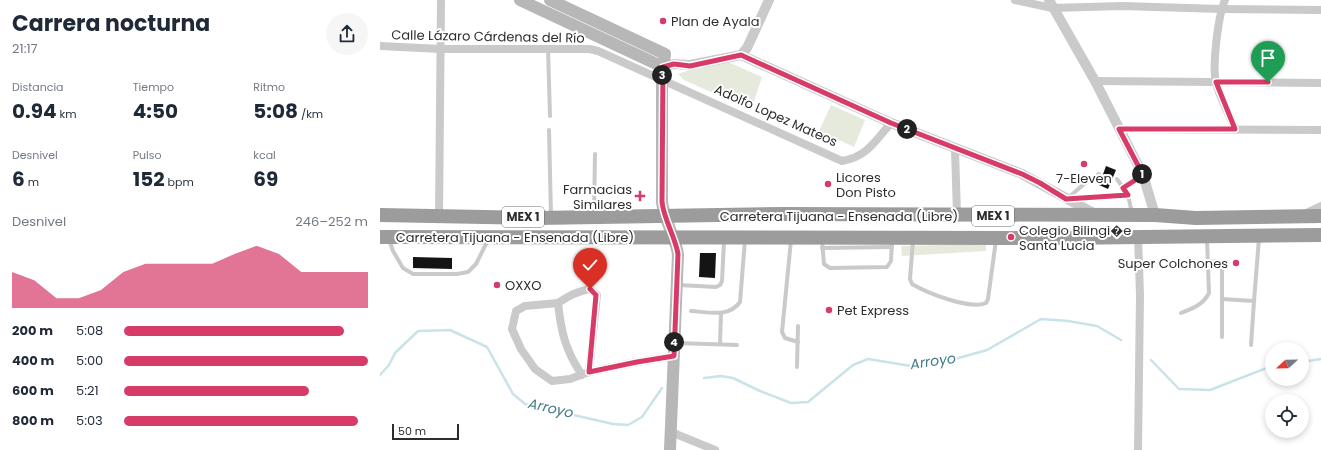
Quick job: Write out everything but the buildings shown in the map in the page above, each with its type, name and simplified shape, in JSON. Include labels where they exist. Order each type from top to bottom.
[{"type":"highway","name":"Carretera Tijuana - Ensenada (Libre)","points":[[380,215],[552,218],[784,214],[1155,215],[1196,218],[1321,216]]},
{"type":"highway","points":[[1196,218],[1207,237]]},
{"type":"highway","name":"Carretera Tijuana - Ensenada (Libre)","points":[[384,237],[791,237],[822,243],[892,242],[913,238],[1321,235]]},
{"type":"main road","points":[[520,0],[667,70]]},
{"type":"main road","points":[[550,0],[665,54],[667,70],[662,202],[665,216],[674,238],[678,254],[670,450]]},
{"type":"street","points":[[439,216],[441,0]]},
{"type":"street","points":[[741,55],[747,48],[769,0]]},
{"type":"street","points":[[1015,0],[1051,4],[1120,3],[1221,9],[1321,10]]},
{"type":"street","points":[[1225,0],[1221,9],[1215,54],[1216,82],[1235,129]]},
{"type":"street","points":[[1051,4],[1095,81],[1143,175],[1155,215]]},
{"type":"street","name":"Calle Lázaro Cárdenas del Río","points":[[380,46],[441,49],[579,48],[598,51],[667,70]]},
{"type":"street","points":[[667,70],[741,55],[891,123],[1022,174],[1099,216]]},
{"type":"street","name":"Adolfo Lopez Mateos","points":[[667,70],[842,161],[864,154],[891,123]]},
{"type":"street","points":[[1095,81],[1321,83]]},
{"type":"street","points":[[1119,129],[1321,130]]},
{"type":"street","points":[[955,149],[957,215]]},
{"type":"street","points":[[1300,216],[1321,206]]},
{"type":"street","points":[[1138,236],[1140,295],[1138,450]]},
{"type":"street","points":[[586,373],[596,295],[590,289],[570,295],[558,302],[525,306],[516,311],[512,329],[521,349],[535,369],[552,381],[570,379],[586,373],[674,356]]},
{"type":"street","points":[[558,302],[561,329],[571,359],[586,373]]},
{"type":"street","points":[[671,432],[715,450]]},
{"type":"lane","points":[[548,48],[550,116]]},
{"type":"lane","points":[[549,130],[552,218]]},
{"type":"lane","points":[[594,217],[595,154]]},
{"type":"lane","points":[[1066,199],[1099,174]]},
{"type":"lane","points":[[1123,188],[1143,175]]},
{"type":"lane","points":[[1116,179],[1128,195],[1132,216]]},
{"type":"lane","points":[[1066,199],[1128,195]]},
{"type":"lane","points":[[1251,346],[1259,236]]},
{"type":"lane","points":[[384,237],[404,268],[413,274],[457,274],[468,272],[476,264],[489,238]]},
{"type":"lane","points":[[791,237],[782,332],[785,338],[798,342]]},
{"type":"lane","points":[[1181,313],[1201,304],[1206,300],[1209,293],[1207,237]]},
{"type":"lane","points":[[676,285],[716,287],[720,285],[722,281],[724,238]]},
{"type":"lane","points":[[691,311],[721,313],[735,308],[740,302],[745,238]]},
{"type":"lane","points":[[913,238],[910,279],[912,284],[956,303],[981,305],[986,303],[988,299],[997,238]]},
{"type":"lane","points":[[822,243],[823,262],[828,267],[884,268],[891,264],[892,242]]},
{"type":"lane","points":[[1208,262],[1218,262],[1222,266],[1222,337]]},
{"type":"lane","points":[[1222,299],[1254,301]]},
{"type":"lane","points":[[720,344],[721,313]]},
{"type":"lane","points":[[797,367],[798,326]]},
{"type":"lane","points":[[674,343],[737,346]]},
{"type":"shaded area","points":[[721,59],[762,77],[751,110],[684,80],[678,74]]},
{"type":"shaded area","points":[[831,105],[865,120],[854,147],[819,131]]},
{"type":"shaded area","points":[[986,244],[986,251],[902,256],[901,246]]},
{"type":"waterway","name":"Arroyo","points":[[704,378],[721,376],[733,378],[760,391],[791,403],[808,402],[853,365],[868,359],[911,366],[955,359],[987,350],[1041,319],[1068,321],[1097,326],[1121,340]]},
{"type":"waterway","name":"Arroyo","points":[[380,375],[389,365],[395,353],[418,331],[450,330],[487,347],[513,394],[525,404],[613,424],[628,425],[642,417],[662,388]]},
{"type":"waterway","name":"Arroyo","points":[[1309,361],[1321,359]]},
{"type":"waterway","name":"Arroyo","points":[[1151,360],[1179,389],[1210,390],[1265,369]]},
{"type":"place","name":"Plan de Ayala","points":[[663,21]]},
{"type":"place","name":"7-Eleven","points":[[1084,164]]},
{"type":"place","name":"Licores Don Pisto","points":[[828,184]]},
{"type":"place","name":"Farmacias Similares","points":[[640,196]]},
{"type":"place","name":"Colegio Bilingi�e Santa Lucia","points":[[1011,237]]},
{"type":"place","name":"Super Colchones","points":[[1236,263]]},
{"type":"place","name":"OXXO","points":[[497,285]]},
{"type":"place","name":"Pet Express","points":[[829,310]]},
{"type":"route","points":[[590,289],[596,295],[589,372],[674,356],[678,254],[674,238],[662,207],[663,67],[674,64],[690,66],[741,55],[891,123],[1022,174],[1066,199],[1128,195],[1123,188],[1143,175],[1119,129],[1235,129],[1216,82],[1268,82]]}]
